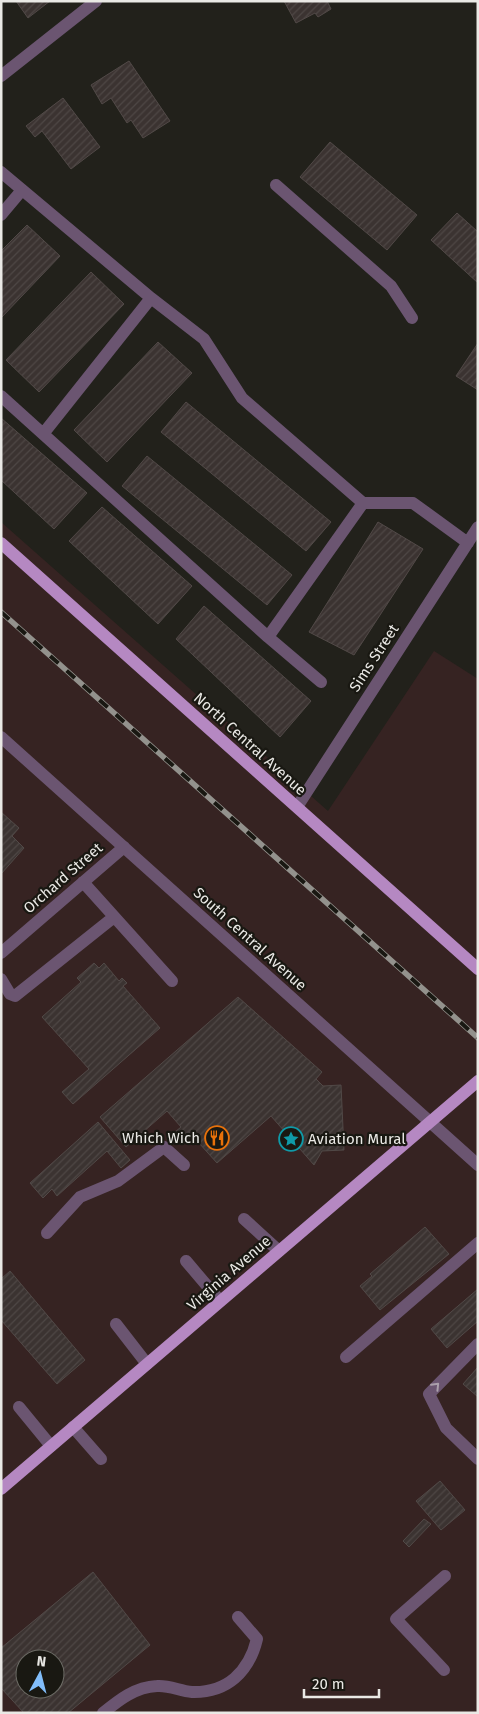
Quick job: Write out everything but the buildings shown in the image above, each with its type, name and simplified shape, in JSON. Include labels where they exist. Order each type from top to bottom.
[{"type":"main road","name":"North Central Avenue","points":[[1,543],[478,969]]},
{"type":"main road","name":"Virginia Avenue","points":[[1,1489],[478,1081]]},
{"type":"street","points":[[1,76],[96,1]]},
{"type":"street","points":[[1,172],[151,298],[204,339],[242,398],[363,503],[413,503],[468,543]]},
{"type":"street","points":[[276,185],[391,286],[412,318]]},
{"type":"street","points":[[1,215],[22,190]]},
{"type":"street","points":[[43,434],[151,298]]},
{"type":"street","points":[[1,396],[268,637],[322,682]]},
{"type":"street","points":[[268,637],[363,503]]},
{"type":"street","name":"Sims Street","points":[[297,807],[478,527]]},
{"type":"street","name":"South Central Avenue","points":[[1,737],[478,1165]]},
{"type":"street","name":"Orchard Street","points":[[1,953],[124,847]]},
{"type":"street","points":[[83,882],[172,980]]},
{"type":"street","points":[[1,979],[10,994],[15,996],[114,917]]},
{"type":"street","points":[[47,1233],[80,1197],[118,1181],[164,1147],[184,1165]]},
{"type":"street","points":[[244,1219],[279,1251]]},
{"type":"street","points":[[346,1357],[478,1243]]},
{"type":"street","points":[[186,1261],[220,1301]]},
{"type":"street","points":[[116,1324],[147,1364]]},
{"type":"street","points":[[478,1344],[429,1394],[446,1428],[478,1459]]},
{"type":"street","points":[[19,1407],[52,1446]]},
{"type":"street","points":[[73,1427],[101,1459]]},
{"type":"street","points":[[444,1670],[396,1619],[445,1576]]},
{"type":"street","points":[[103,1713],[127,1694],[158,1686],[190,1692],[214,1691],[241,1674],[254,1653],[257,1639],[238,1617]]},
{"type":"shaded area","points":[[1,522],[328,811],[434,651],[478,679],[478,1713],[1,1713]]},
{"type":"railway","points":[[1,612],[478,1038]]},
{"type":"place","name":"Which Wich","points":[[217,1138]]},
{"type":"place","name":"Aviation Mural","points":[[291,1139]]}]
